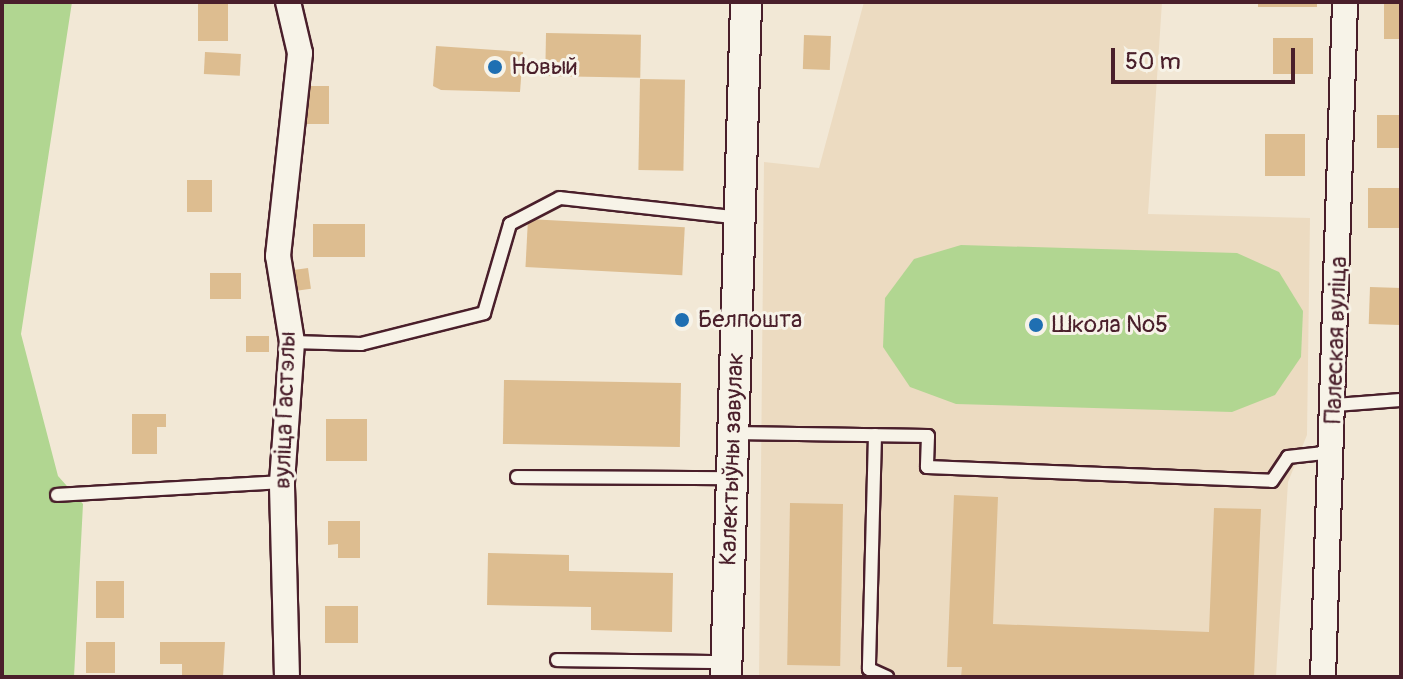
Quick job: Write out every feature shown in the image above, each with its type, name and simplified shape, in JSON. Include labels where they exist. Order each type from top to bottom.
[{"type":"street","name":"вуліца Гастэлы","points":[[287,677],[282,482],[292,342],[278,256],[300,53],[288,2]]},
{"type":"street","name":"Калектыўны завулак","points":[[726,670],[746,2]]},
{"type":"street","name":"Палеская вуліца","points":[[1323,677],[1335,405],[1345,2]]},
{"type":"lane","points":[[292,342],[361,344],[484,313],[510,224],[560,198],[740,218]]},
{"type":"lane","points":[[1335,405],[1401,400]]},
{"type":"lane","points":[[733,433],[928,436],[927,467],[1272,481],[1288,457],[1333,452]]},
{"type":"lane","points":[[875,435],[869,669],[887,677]]},
{"type":"lane","points":[[517,477],[732,478]]},
{"type":"lane","points":[[57,495],[282,482]]},
{"type":"lane","points":[[557,660],[726,670]]},
{"type":"shaded area","name":"Школа №5","points":[[864,2],[1162,2],[1148,214],[1310,218],[1307,435],[1288,482],[1276,677],[759,677],[764,162],[819,168]]},
{"type":"green space","points":[[2,2],[72,2],[21,334],[58,476],[83,504],[74,677],[2,677]]},
{"type":"green space","points":[[961,245],[1237,253],[1279,272],[1303,311],[1301,357],[1275,395],[1232,412],[956,404],[910,387],[883,347],[885,298],[914,259]]},
{"type":"building","points":[[198,2],[228,2],[228,41],[198,41]]},
{"type":"building","points":[[1258,2],[1317,2],[1317,7],[1258,7]]},
{"type":"building","points":[[1384,2],[1401,2],[1401,39],[1384,39]]},
{"type":"building","points":[[546,33],[641,35],[640,78],[545,76]]},
{"type":"building","points":[[804,35],[831,36],[830,70],[803,69]]},
{"type":"building","points":[[1273,38],[1313,38],[1313,74],[1273,74]]},
{"type":"building","points":[[436,46],[523,52],[520,92],[441,90],[433,86]]},
{"type":"building","points":[[205,52],[241,54],[240,76],[204,74]]},
{"type":"building","points":[[640,79],[685,80],[683,171],[638,170]]},
{"type":"building","points":[[305,86],[329,86],[329,124],[305,124]]},
{"type":"building","points":[[1377,115],[1401,115],[1401,148],[1377,148]]},
{"type":"building","points":[[1265,134],[1305,134],[1305,176],[1265,176]]},
{"type":"building","points":[[187,180],[212,180],[212,212],[187,212]]},
{"type":"building","points":[[1368,188],[1401,188],[1401,228],[1368,228]]},
{"type":"building","points":[[528,219],[685,227],[682,275],[525,267]]},
{"type":"building","points":[[313,224],[365,224],[365,257],[313,257]]},
{"type":"building","points":[[308,268],[311,289],[293,291],[290,271]]},
{"type":"building","points":[[210,273],[241,273],[241,299],[210,299]]},
{"type":"building","points":[[1370,287],[1401,288],[1400,325],[1369,324]]},
{"type":"building","points":[[246,336],[269,336],[269,352],[246,352]]},
{"type":"building","points":[[504,380],[681,383],[680,447],[503,444]]},
{"type":"building","points":[[132,414],[166,414],[166,427],[157,427],[157,454],[132,454]]},
{"type":"building","points":[[326,419],[367,419],[367,461],[326,461]]},
{"type":"building","points":[[954,495],[998,497],[993,624],[1209,632],[1214,508],[1261,509],[1254,677],[961,677],[962,667],[947,667]]},
{"type":"building","points":[[790,503],[843,504],[840,666],[787,665]]},
{"type":"building","points":[[328,521],[360,521],[360,558],[338,558],[338,544],[328,545]]},
{"type":"building","points":[[488,553],[569,555],[569,571],[673,573],[672,632],[591,630],[591,607],[487,605]]},
{"type":"building","points":[[96,581],[124,581],[124,618],[96,618]]},
{"type":"building","points":[[325,606],[358,606],[358,643],[325,643]]},
{"type":"building","points":[[86,642],[115,642],[115,673],[86,673]]},
{"type":"building","points":[[160,642],[225,642],[223,677],[182,677],[182,664],[160,664]]},
{"type":"place","name":"Новый","points":[[495,67]]},
{"type":"place","name":"Белпошта","points":[[682,320]]},
{"type":"place","name":"Школа №5","points":[[1036,325]]}]
